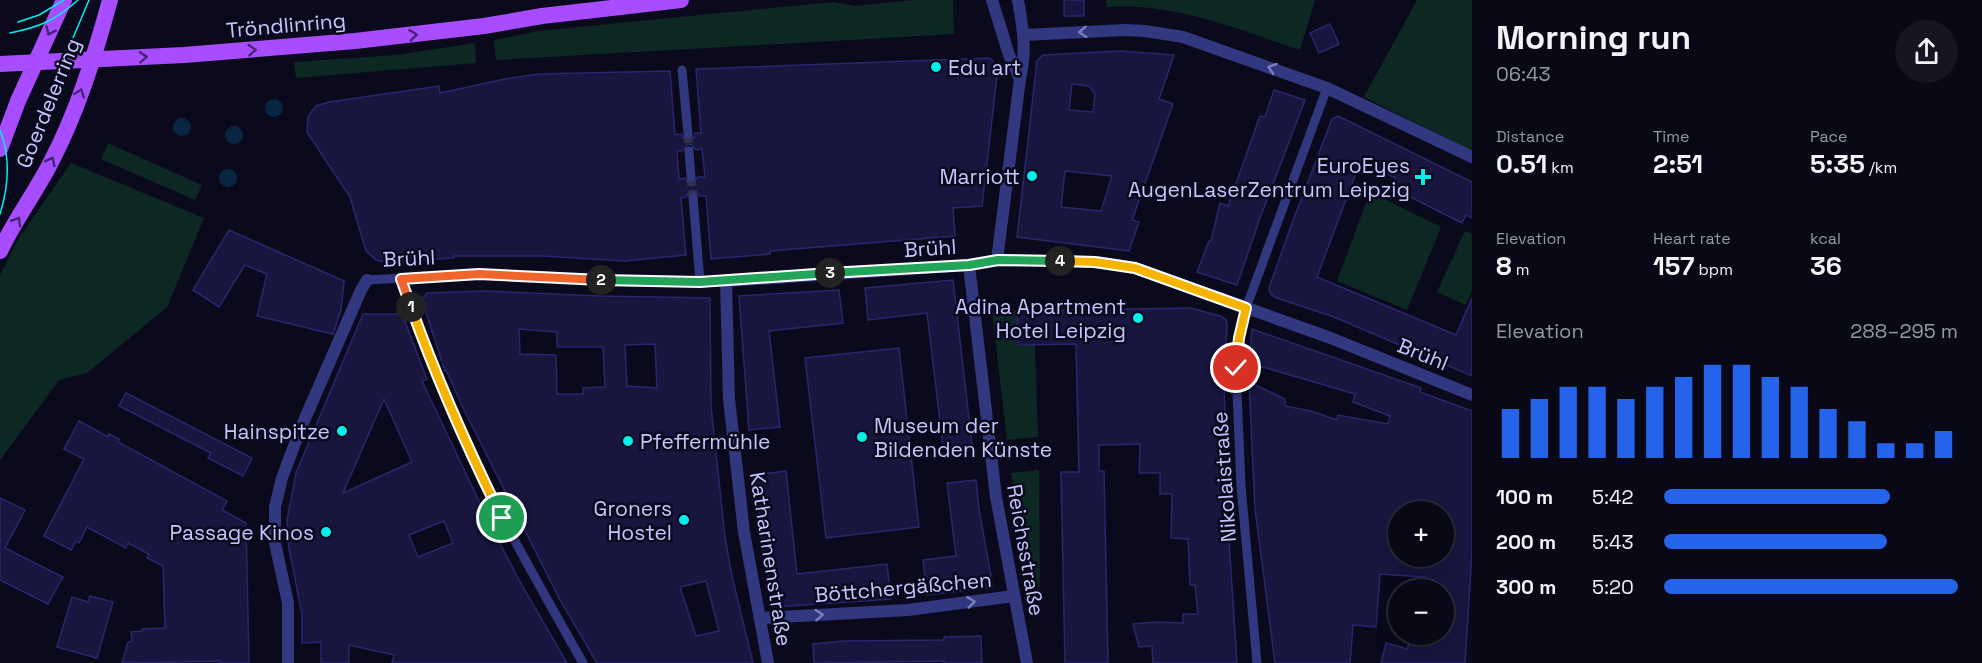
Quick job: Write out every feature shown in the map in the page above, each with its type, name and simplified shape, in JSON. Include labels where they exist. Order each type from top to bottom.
[{"type":"main road","name":"Goerdelerring","points":[[0,149],[18,101],[64,0]]},
{"type":"main road","name":"Goerdelerring","points":[[0,251],[51,162],[71,117],[92,60],[110,0]]},
{"type":"main road","name":"Tröndlinring","points":[[0,64],[194,55],[386,39],[542,16],[681,0]]},
{"type":"street","points":[[992,0],[1009,55],[1020,79]]},
{"type":"street","points":[[998,260],[1024,61],[1024,34],[1018,0]]},
{"type":"street","points":[[1024,34],[1125,30],[1166,33],[1183,37],[1327,88],[1472,157]]},
{"type":"street","points":[[682,70],[688,134]]},
{"type":"street","name":"Nikolaistraße","points":[[1257,663],[1241,486],[1236,368],[1239,338],[1246,308],[1327,88]]},
{"type":"street","points":[[689,151],[691,177]]},
{"type":"street","points":[[693,197],[700,282]]},
{"type":"street","name":"Brühl","points":[[367,280],[479,274],[632,282],[700,282],[969,265],[998,260],[1095,262],[1135,268],[1368,352],[1472,395]]},
{"type":"street","name":"Reichsstraße","points":[[969,265],[991,460],[1027,663]]},
{"type":"street","points":[[401,279],[430,360],[484,481],[524,559],[583,663]]},
{"type":"street","points":[[288,663],[288,603],[276,543],[275,507],[282,478],[300,430],[367,280]]},
{"type":"street","name":"Katharinenstraße","points":[[726,280],[729,399],[746,551],[768,663]]},
{"type":"street","name":"Böttchergäßchen","points":[[760,618],[908,609],[1014,596]]},
{"type":"green space","points":[[914,0],[953,0],[954,34],[496,60],[494,40],[538,31],[833,2],[855,6]]},
{"type":"green space","points":[[1106,0],[1315,0],[1300,50],[1229,26],[1181,13],[1157,9],[1107,7]]},
{"type":"green space","points":[[1417,0],[1472,0],[1472,151],[1364,97]]},
{"type":"green space","points":[[475,43],[476,63],[296,78],[294,62],[397,55]]},
{"type":"green space","points":[[108,143],[202,185],[195,200],[101,159]]},
{"type":"green space","points":[[71,163],[204,218],[167,307],[87,373],[59,380],[0,460],[0,275],[17,241]]},
{"type":"green space","points":[[1370,192],[1441,227],[1407,310],[1337,281]]},
{"type":"green space","points":[[1465,231],[1472,234],[1472,290],[1466,305],[1437,292]]},
{"type":"green space","points":[[1017,310],[1017,346],[1035,345],[1038,437],[1007,440],[992,312]]},
{"type":"green space","points":[[1039,470],[1040,587],[1031,587],[1011,473]]},
{"type":"water","points":[[270,99],[278,99],[283,104],[281,115],[270,117],[265,112],[265,104]]},
{"type":"water","points":[[178,118],[186,118],[191,123],[189,134],[178,136],[173,131],[173,123]]},
{"type":"water","points":[[230,126],[238,126],[243,131],[241,142],[230,144],[225,139],[225,131]]},
{"type":"water","points":[[224,169],[232,169],[237,174],[235,185],[224,187],[219,182],[219,174]]},
{"type":"building","points":[[1064,0],[1084,0],[1084,16],[1064,16]]},
{"type":"building","points":[[1330,24],[1339,44],[1319,53],[1310,33]]},
{"type":"building","points":[[1120,51],[1174,55],[1159,99],[1173,104],[1132,220],[1139,222],[1129,251],[1017,237],[1037,61],[1043,55]],"holes":[[[1072,84],[1089,86],[1095,94],[1093,112],[1069,110]],[[1065,171],[1112,176],[1101,211],[1061,207]]]},
{"type":"building","points":[[990,58],[998,67],[982,206],[953,208],[955,236],[770,251],[770,254],[711,259],[706,196],[700,196],[693,190],[686,197],[681,198],[686,255],[624,261],[543,256],[454,256],[454,258],[385,262],[376,260],[366,251],[350,197],[307,132],[308,117],[312,111],[316,106],[329,102],[439,86],[440,93],[539,74],[670,71],[675,135],[681,134],[685,140],[689,141],[695,133],[701,133],[696,69]],"holes":[[[688,144],[696,150],[702,149],[705,177],[698,177],[692,184],[688,183],[685,178],[679,179],[677,151],[682,151]]]},
{"type":"building","points":[[1274,90],[1305,100],[1237,285],[1197,272],[1209,241],[1211,241],[1220,203],[1228,206],[1260,116],[1265,117]]},
{"type":"building","points":[[1338,116],[1472,182],[1472,218],[1466,215],[1462,223],[1391,187],[1396,178],[1360,162],[1317,277],[1456,335],[1472,298],[1472,376],[1334,317],[1274,297],[1270,293],[1269,288],[1291,226],[1332,119]]},
{"type":"building","points":[[229,230],[344,281],[341,310],[333,334],[257,316],[267,274],[245,265],[219,307],[193,290]]},
{"type":"building","points":[[953,280],[972,444],[943,447],[927,313],[868,320],[865,288]]},
{"type":"building","points":[[839,290],[843,323],[769,331],[780,427],[749,430],[739,296]]},
{"type":"building","points":[[485,291],[710,298],[711,406],[725,537],[753,663],[597,663],[560,600],[445,371],[422,300],[427,293]],"holes":[[[519,329],[557,332],[557,347],[603,347],[605,387],[583,388],[583,394],[557,394],[556,355],[520,354]],[[655,344],[657,388],[627,386],[625,345]],[[706,581],[719,631],[696,636],[680,587]]]},
{"type":"building","points":[[1191,308],[1220,316],[1226,320],[1227,325],[1224,382],[1229,541],[1237,663],[1153,663],[1152,646],[1139,647],[1133,624],[1183,623],[1183,614],[1198,614],[1195,585],[1190,585],[1188,539],[1171,538],[1172,494],[1160,494],[1160,473],[1139,473],[1140,444],[1099,445],[1099,471],[1104,471],[1108,663],[1065,663],[1061,472],[1079,472],[1076,344],[1018,345],[1017,311]]},
{"type":"building","points":[[363,314],[402,314],[427,379],[422,381],[488,520],[520,582],[567,663],[392,663],[394,655],[349,645],[349,663],[321,663],[321,642],[302,643],[302,614],[289,549],[287,520],[296,473]],"holes":[[[384,399],[412,462],[343,493]],[[444,521],[453,543],[418,557],[409,535]]]},
{"type":"building","points":[[1252,329],[1421,388],[1420,392],[1472,411],[1472,552],[1465,663],[1381,663],[1386,643],[1407,649],[1409,645],[1454,645],[1454,579],[1425,579],[1425,577],[1380,574],[1376,627],[1353,625],[1350,663],[1275,663],[1255,509],[1249,382],[1285,399],[1285,406],[1311,411],[1337,420],[1338,415],[1388,424],[1390,416],[1353,402],[1355,394],[1249,363]]},
{"type":"building","name":"Museum der Bildenden Künste","points":[[899,348],[919,527],[826,538],[805,358]]},
{"type":"building","points":[[126,393],[252,458],[243,476],[208,458],[211,453],[119,406]]},
{"type":"building","points":[[79,421],[108,437],[109,434],[119,439],[118,442],[227,501],[222,510],[246,523],[249,663],[220,663],[220,661],[122,663],[128,642],[132,641],[131,632],[165,628],[163,566],[147,558],[149,554],[128,543],[126,548],[87,527],[79,543],[76,541],[71,550],[44,536],[84,459],[64,449]]},
{"type":"building","points":[[786,471],[797,574],[887,564],[891,599],[775,607],[763,551],[754,475]]},
{"type":"building","points":[[976,480],[993,587],[927,595],[923,560],[956,556],[947,483]]},
{"type":"building","points":[[0,498],[25,510],[5,548],[63,577],[48,604],[0,580]]},
{"type":"building","points":[[90,596],[113,602],[97,658],[57,647],[72,597],[88,602]]},
{"type":"building","points":[[981,636],[982,663],[944,663],[944,661],[814,663],[813,644],[844,641],[944,640],[944,637]]},
{"type":"tunnel","points":[[688,134],[689,151]]},
{"type":"tunnel","points":[[691,177],[693,197]]},
{"type":"tram line","points":[[18,22],[39,15],[64,0]]},
{"type":"tram line","points":[[10,33],[47,22],[78,0]]},
{"type":"tram line","points":[[44,107],[89,0]]},
{"type":"tram line","points":[[0,130],[4,140],[8,172],[0,214]]},
{"type":"place","name":"Edu art","points":[[936,67]]},
{"type":"place","name":"Marriott","points":[[1032,176]]},
{"type":"place","name":"EuroEyes AugenLaserZentrum Leipzig","points":[[1423,177]]},
{"type":"place","name":"Adina Apartment Hotel Leipzig","points":[[1138,318]]},
{"type":"place","name":"Hainspitze","points":[[342,431]]},
{"type":"place","name":"Museum der Bildenden Künste","points":[[862,437]]},
{"type":"place","name":"Pfeffermühle","points":[[628,441]]},
{"type":"place","name":"Groners Hostel","points":[[684,520]]},
{"type":"place","name":"Passage Kinos","points":[[326,532]]},
{"type":"route","points":[[502,518],[454,418],[401,279],[479,274],[632,282],[700,282],[969,265],[998,260],[1095,262],[1135,268],[1246,308],[1239,338],[1236,368]]}]
